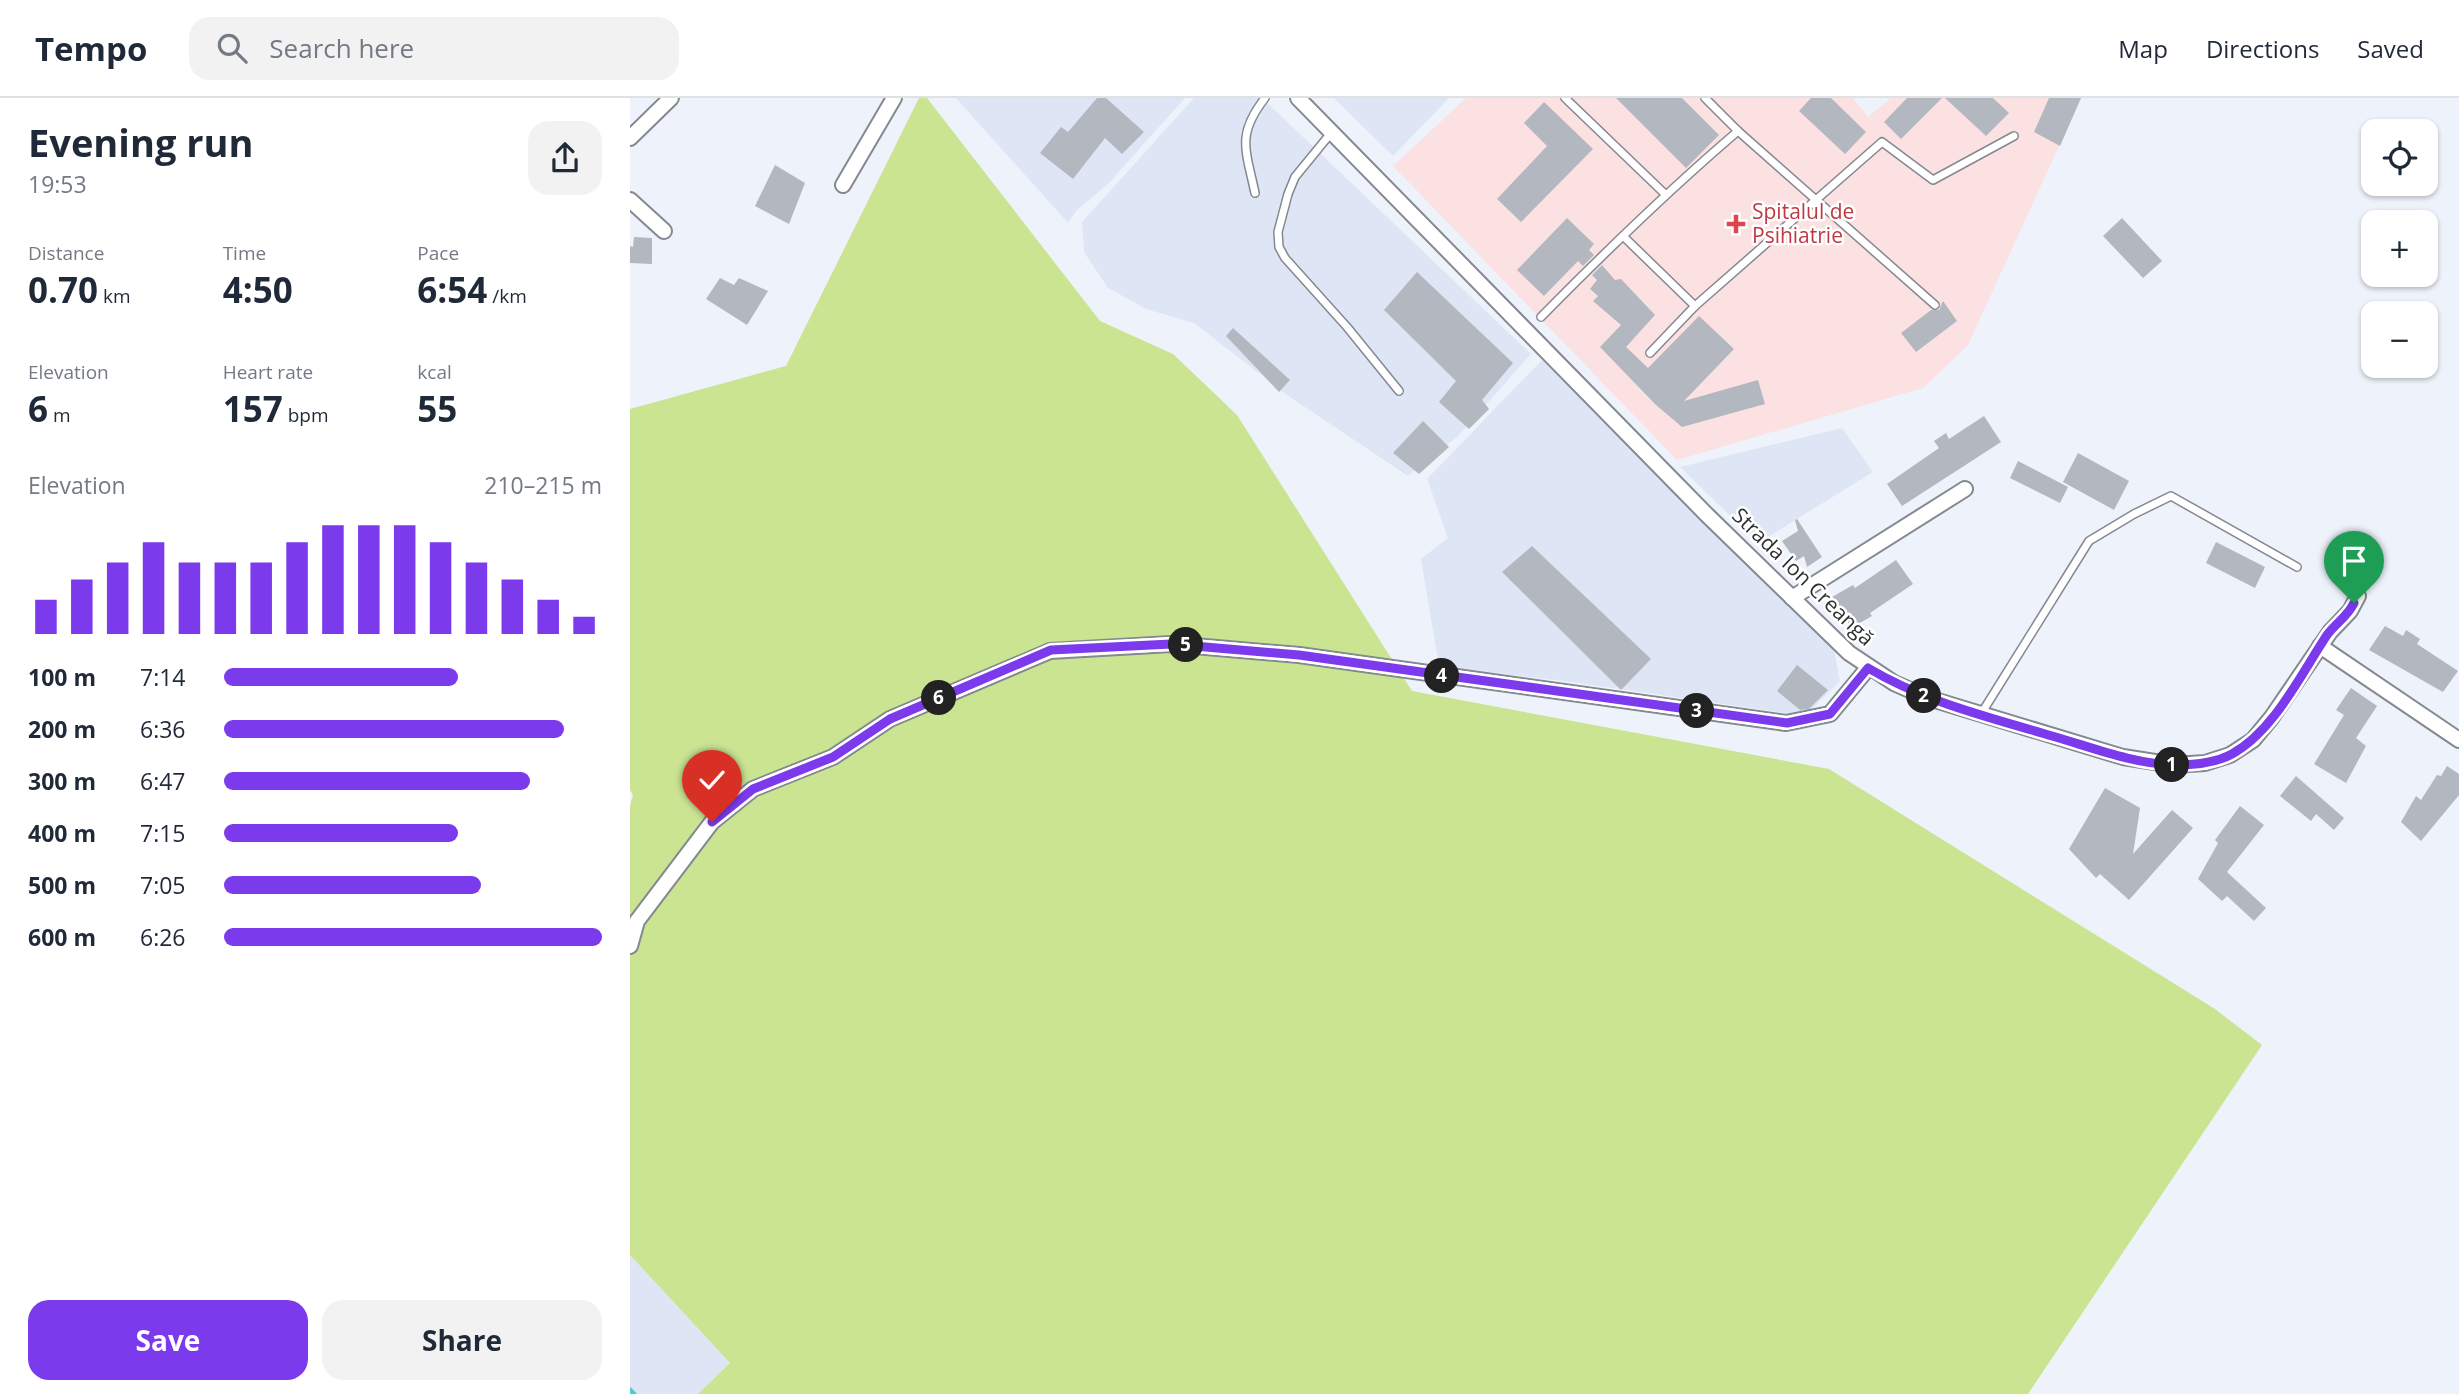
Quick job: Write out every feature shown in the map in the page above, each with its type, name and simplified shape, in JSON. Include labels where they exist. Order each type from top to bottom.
[{"type":"street","points":[[630,138],[671,98]]},
{"type":"street","points":[[843,185],[894,98]]},
{"type":"street","name":"Strada Ion Creangă","points":[[1298,98],[1707,515],[1849,653],[1894,683],[1928,698],[2123,757],[2174,765],[2205,763],[2230,755],[2253,740],[2272,717],[2330,632],[2350,611],[2358,596]]},
{"type":"street","points":[[630,200],[664,231]]},
{"type":"street","points":[[1793,598],[1965,489]]},
{"type":"street","points":[[630,946],[636,921],[712,822],[753,789],[833,757],[890,719],[1051,650],[1171,644],[1299,655],[1787,723],[1830,714],[1868,668]]},
{"type":"street","points":[[2320,646],[2459,740]]},
{"type":"lane","points":[[1255,193],[1246,143],[1247,128],[1265,98]]},
{"type":"lane","points":[[1565,98],[1665,194]]},
{"type":"lane","points":[[1705,98],[1738,131],[1935,304]]},
{"type":"lane","points":[[1541,317],[1665,194],[1738,131]]},
{"type":"lane","points":[[1331,133],[1295,177],[1278,232],[1279,247],[1285,258],[1347,327],[1399,391]]},
{"type":"lane","points":[[1650,353],[1695,306],[1882,142],[1933,180],[2014,135]]},
{"type":"lane","points":[[1624,237],[1695,306]]},
{"type":"lane","points":[[1981,714],[2089,541],[2171,496],[2297,568]]},
{"type":"shaded area","points":[[956,98],[1185,98],[1108,184],[1076,211],[1068,223]]},
{"type":"shaded area","points":[[1194,98],[1262,98],[1531,354],[1458,436],[1408,476],[1287,395],[1194,323],[1146,309],[1108,288],[1084,252],[1082,222]]},
{"type":"shaded area","points":[[1334,98],[1449,98],[1393,156]]},
{"type":"shaded area","name":"Spitalul de Psihiatrie","points":[[1466,98],[1853,98],[1868,117],[1891,98],[2081,98],[1968,345],[1923,388],[1677,460],[1393,166]]},
{"type":"shaded area","points":[[1542,360],[1834,651],[1840,681],[1805,716],[1439,666],[1421,559],[1448,538],[1427,479]]},
{"type":"shaded area","points":[[1842,428],[1873,472],[1758,543],[1680,467]]},
{"type":"shaded area","points":[[630,1255],[730,1363],[698,1394],[630,1394]]},
{"type":"green space","points":[[919,98],[927,98],[1100,321],[1173,354],[1237,415],[1412,691],[1829,769],[2215,1009],[2262,1045],[2028,1394],[698,1394],[730,1363],[630,1255],[630,806],[633,795],[630,790],[630,409],[786,366]]},
{"type":"building","points":[[1097,98],[1106,98],[1144,132],[1122,154],[1105,138],[1073,179],[1040,153],[1061,127],[1068,132]]},
{"type":"building","points":[[1616,98],[1682,98],[1719,135],[1686,168]]},
{"type":"building","points":[[1811,98],[1831,98],[1866,132],[1845,154],[1799,111]]},
{"type":"building","points":[[1907,98],[1942,98],[1901,139],[1884,122]]},
{"type":"building","points":[[1945,98],[1993,98],[2009,113],[1986,136]]},
{"type":"building","points":[[2049,98],[2081,98],[2060,146],[2034,132]]},
{"type":"building","points":[[1544,102],[1593,149],[1521,222],[1497,199],[1547,146],[1524,123]]},
{"type":"building","points":[[775,165],[805,183],[789,224],[755,206]]},
{"type":"building","points":[[1567,218],[1594,244],[1589,250],[1594,255],[1583,266],[1578,261],[1544,296],[1517,270]]},
{"type":"building","points":[[2122,218],[2162,261],[2143,278],[2103,236]]},
{"type":"building","points":[[634,237],[652,238],[652,264],[630,263],[630,246],[633,247]]},
{"type":"building","points":[[1602,265],[1615,280],[1621,279],[1655,315],[1626,347],[1648,368],[1699,316],[1734,349],[1684,401],[1758,380],[1765,404],[1682,427],[1656,405],[1600,347],[1621,325],[1593,301],[1598,296],[1590,289],[1597,280],[1592,275]]},
{"type":"building","points":[[1417,272],[1513,363],[1482,400],[1489,409],[1469,429],[1439,402],[1456,381],[1384,310]]},
{"type":"building","points":[[720,278],[734,285],[739,278],[768,291],[747,325],[706,299]]},
{"type":"building","points":[[1943,301],[1957,321],[1916,352],[1901,333],[1931,310],[1939,310]]},
{"type":"building","points":[[1233,328],[1290,380],[1279,392],[1226,336]]},
{"type":"building","points":[[1984,416],[2001,442],[1902,506],[1887,484],[1939,448],[1934,441],[1946,433],[1949,439]]},
{"type":"building","points":[[1423,421],[1449,447],[1419,474],[1393,453]]},
{"type":"building","points":[[2078,453],[2129,481],[2114,510],[2063,482]]},
{"type":"building","points":[[2018,461],[2068,487],[2060,503],[2010,478]]},
{"type":"building","points":[[1797,519],[1822,557],[1807,567],[1804,556],[1796,561],[1782,541],[1798,531]]},
{"type":"building","points":[[2216,542],[2265,567],[2255,588],[2206,563]]},
{"type":"building","points":[[1532,546],[1651,659],[1621,690],[1502,572]]},
{"type":"building","points":[[1896,560],[1913,584],[1870,613],[1872,616],[1851,628],[1832,597],[1853,585],[1855,588]]},
{"type":"building","points":[[2385,626],[2403,636],[2406,630],[2420,639],[2417,644],[2458,671],[2443,692],[2369,650]]},
{"type":"building","points":[[1797,665],[1828,690],[1809,709],[1800,710],[1777,691]]},
{"type":"building","points":[[2351,688],[2377,706],[2356,738],[2366,746],[2346,783],[2314,764],[2344,715],[2336,710]]},
{"type":"building","points":[[2447,766],[2459,774],[2459,795],[2421,841],[2401,822],[2416,796],[2421,800],[2437,775],[2441,776]]},
{"type":"building","points":[[2296,776],[2344,818],[2334,830],[2316,814],[2311,821],[2280,796]]},
{"type":"building","points":[[2105,788],[2140,808],[2133,854],[2172,810],[2193,828],[2129,900],[2100,874],[2096,878],[2069,849]]},
{"type":"building","points":[[2240,806],[2264,825],[2227,872],[2266,908],[2254,921],[2227,896],[2222,901],[2198,879],[2218,843],[2215,840]]},
{"type":"waterway","points":[[630,1390],[634,1394]]},
{"type":"place","name":"Spitalul de Psihiatrie","points":[[1736,224]]},
{"type":"route","points":[[712,822],[753,789],[833,757],[890,719],[1051,650],[1096,646],[1171,644],[1299,655],[1787,723],[1830,714],[1868,668],[1928,698],[2123,757],[2174,765],[2205,763],[2230,755],[2253,740],[2272,717],[2330,632],[2354,603]]}]
